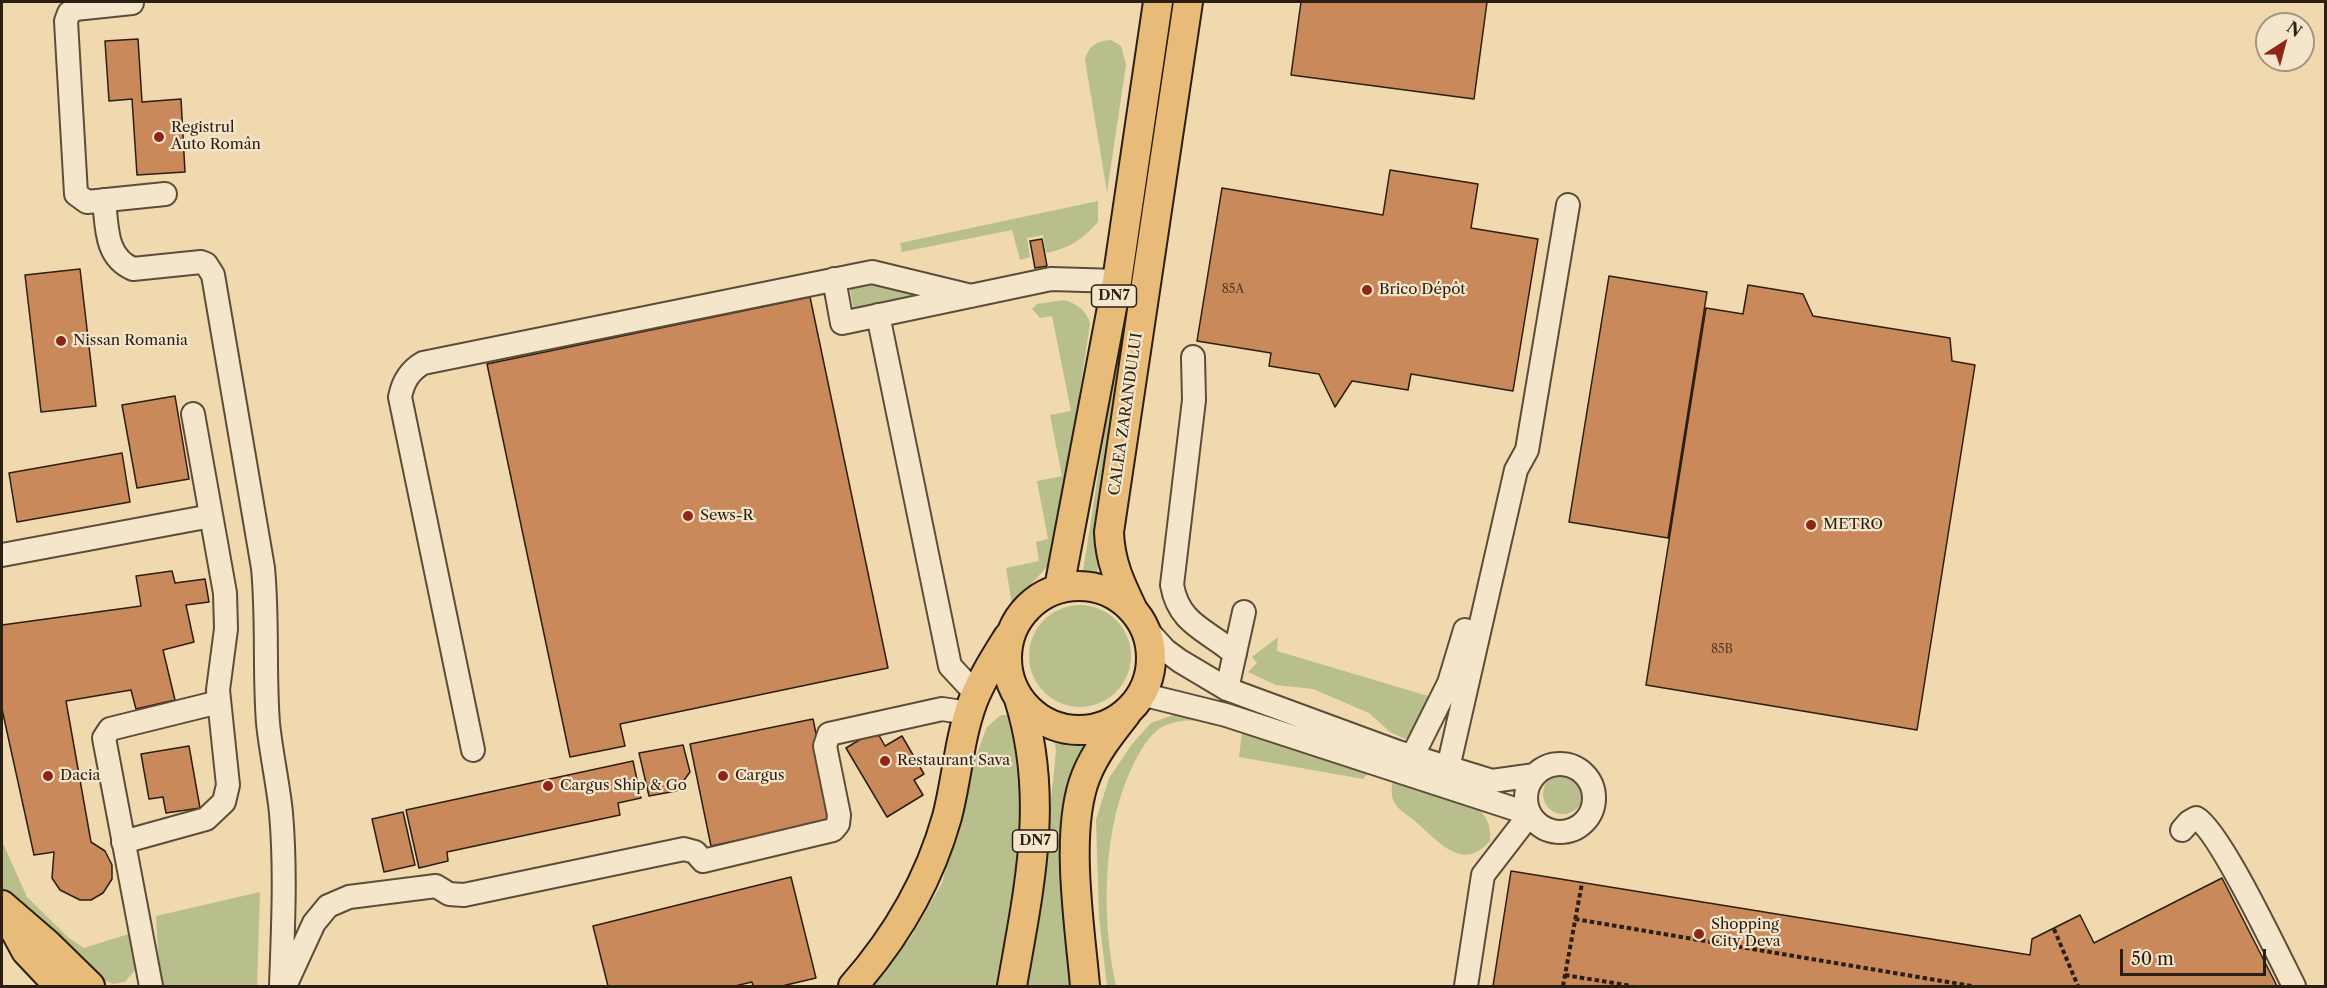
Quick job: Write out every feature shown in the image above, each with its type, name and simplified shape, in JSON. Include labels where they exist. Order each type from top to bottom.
[{"type":"main road","name":"CALEA ZARANDULUI","points":[[1059,588],[1117,281],[1158,2]]},
{"type":"main road","name":"CALEA ZARANDULUI","points":[[1084,987],[1076,885],[1078,802],[1086,776],[1095,759],[1135,702],[1150,673],[1151,650],[1139,619],[1114,573],[1110,556],[1109,532],[1188,2]]},
{"type":"main road","name":"DN7","points":[[1012,987],[1029,883],[1035,813],[1034,758],[1015,691],[1007,651],[1014,628],[1024,610],[1040,597],[1059,588],[1078,585],[1097,588],[1116,596],[1139,619]]},
{"type":"main road","points":[[853,987],[898,928],[922,886],[947,816],[973,704],[1014,628]]},
{"type":"main road","points":[[958,769],[984,710],[1015,691],[1032,712],[1050,723],[1070,729],[1090,729],[1110,722],[1135,702]]},
{"type":"main road","points":[[2,906],[26,951],[59,987]]},
{"type":"main road","points":[[2,906],[46,943],[90,987]]},
{"type":"lane","points":[[132,3],[75,9],[69,13],[66,21],[76,194],[87,202],[165,194]]},
{"type":"lane","points":[[104,200],[111,250],[125,266],[133,269],[201,262],[206,264],[213,275],[263,568],[267,611],[265,669],[268,724],[281,812],[285,884],[283,987]]},
{"type":"lane","points":[[1412,757],[1440,705],[1462,644],[1509,469],[1527,450],[1568,205]]},
{"type":"lane","points":[[473,750],[400,397],[406,377],[423,363],[873,272],[971,296]]},
{"type":"lane","points":[[834,279],[842,322],[1051,279],[1117,281]]},
{"type":"lane","points":[[283,987],[314,923],[328,906],[349,897],[436,886],[449,894],[464,895],[684,849],[695,852],[703,861],[833,830],[838,824],[839,815],[825,746],[829,734],[973,704],[951,666],[878,315]]},
{"type":"lane","points":[[1193,357],[1194,400],[1172,585],[1174,597],[1185,617],[1235,654]]},
{"type":"lane","points":[[123,842],[206,819],[224,801],[228,784],[219,702],[221,654],[226,629],[225,593],[193,414]]},
{"type":"lane","points":[[1448,768],[1509,469]]},
{"type":"lane","points":[[2,555],[211,516]]},
{"type":"lane","points":[[1227,689],[1244,612]]},
{"type":"lane","points":[[1139,619],[1165,650],[1227,689],[1412,757],[1492,781],[1535,775],[1547,766],[1566,764],[1583,773],[1593,789],[1593,808],[1589,817],[1575,830],[1532,833],[1492,876],[1475,987]]},
{"type":"lane","points":[[149,986],[104,738],[106,732],[219,702]]},
{"type":"lane","points":[[1135,702],[1197,706],[1530,814],[1545,829],[1556,832]]},
{"type":"lane","points":[[1530,814],[1526,798],[1535,775]]},
{"type":"lane","points":[[1466,987],[1483,875],[1530,814]]},
{"type":"lane","points":[[2182,830],[2188,822],[2196,818],[2209,829],[2252,902],[2294,987]]},
{"type":"path","points":[[1563,987],[1582,883]]},
{"type":"path","points":[[1575,919],[1972,987]]},
{"type":"path","points":[[2054,929],[2079,987]]},
{"type":"path","points":[[1565,975],[1632,987]]},
{"type":"green space","points":[[1171,2],[1181,2],[1096,581],[1082,578]]},
{"type":"green space","points":[[1111,40],[1121,46],[1126,65],[1107,192],[1085,60],[1088,51],[1094,45]]},
{"type":"green space","points":[[1098,201],[1098,222],[1087,233],[1061,249],[1046,253],[1043,235],[1027,238],[1030,257],[1020,260],[1012,230],[902,252],[900,243]]},
{"type":"green space","points":[[874,283],[913,292],[912,299],[854,312],[850,289]]},
{"type":"green space","points":[[1064,300],[1080,308],[1090,323],[1056,552],[1046,568],[1012,605],[1006,568],[1039,561],[1036,542],[1048,539],[1037,481],[1062,476],[1050,415],[1071,411],[1052,316],[1040,318],[1032,309],[1037,304]]},
{"type":"green space","points":[[1080,605],[1100,609],[1116,620],[1127,636],[1131,656],[1127,676],[1116,692],[1100,703],[1080,707],[1060,703],[1044,692],[1033,676],[1029,656],[1033,636],[1044,620],[1060,609]]},
{"type":"green space","points":[[1278,637],[1277,651],[1428,696],[1431,702],[1411,737],[1405,739],[1390,732],[1369,713],[1313,689],[1276,685],[1248,672],[1257,663],[1252,657]]},
{"type":"green space","points":[[1176,714],[1213,719],[1369,772],[1363,779],[1239,757],[1242,732],[1204,722],[1175,722],[1156,732],[1147,741],[1134,763],[1123,788],[1110,843],[1107,873],[1108,931],[1116,986],[1107,986],[1099,918],[1096,820],[1109,778],[1132,744],[1151,723]]},
{"type":"green space","points":[[1001,715],[1013,715],[1032,760],[1004,986],[870,986],[911,937],[942,883],[974,761],[987,727]]},
{"type":"green space","points":[[1053,736],[1075,745],[1097,745],[1084,760],[1077,986],[1028,986],[1053,782],[1056,750]]},
{"type":"green space","points":[[1563,774],[1571,775],[1577,780],[1582,786],[1582,802],[1577,808],[1571,813],[1563,814],[1555,813],[1549,808],[1544,802],[1543,794],[1544,786],[1549,780],[1555,775]]},
{"type":"green space","points":[[1394,778],[1476,807],[1488,822],[1490,841],[1480,850],[1470,854],[1461,854],[1443,846],[1396,805],[1392,792]]},
{"type":"green space","points":[[2,841],[27,897],[69,938],[84,948],[135,932],[136,969],[125,982],[113,984],[96,977],[2,894]]},
{"type":"green space","points":[[260,892],[257,986],[160,986],[156,916]]},
{"type":"building","points":[[1301,2],[1487,2],[1474,99],[1291,75]]},
{"type":"building","name":"Registrul Auto Român","points":[[138,39],[142,102],[181,99],[185,172],[137,175],[132,99],[109,101],[105,41]]},
{"type":"building","name":"Brico Dépôt","points":[[1390,170],[1478,184],[1471,228],[1538,239],[1513,391],[1411,374],[1408,390],[1352,381],[1335,407],[1319,374],[1269,366],[1271,353],[1197,341],[1222,188],[1383,215]]},
{"type":"building","points":[[1042,239],[1047,266],[1035,268],[1030,241]]},
{"type":"building","name":"Nissan Romania","points":[[80,269],[96,406],[41,412],[25,275]]},
{"type":"building","points":[[1609,276],[1707,292],[1668,538],[1569,522]]},
{"type":"building","name":"METRO","points":[[1748,285],[1803,294],[1813,316],[1950,338],[1952,361],[1975,365],[1917,730],[1646,685],[1706,308],[1743,314]]},
{"type":"building","name":"Sews-R","points":[[810,297],[888,668],[620,724],[625,746],[570,757],[487,364]]},
{"type":"building","points":[[175,396],[189,479],[137,488],[122,405]]},
{"type":"building","points":[[122,453],[130,502],[17,522],[9,473]]},
{"type":"building","name":"Dacia","points":[[172,571],[175,583],[205,579],[209,602],[186,605],[194,642],[163,650],[175,700],[136,709],[131,690],[66,701],[91,842],[105,851],[112,865],[112,879],[103,893],[91,900],[80,900],[60,890],[52,878],[54,852],[34,855],[2,709],[2,625],[141,606],[136,576]]},
{"type":"building","points":[[813,719],[834,820],[711,846],[690,744]]},
{"type":"building","name":"Restaurant Sava","points":[[876,730],[885,746],[902,736],[924,774],[914,780],[923,795],[887,817],[846,748]]},
{"type":"building","points":[[683,745],[690,772],[676,791],[649,796],[639,753]]},
{"type":"building","points":[[189,746],[200,808],[166,813],[163,797],[149,799],[141,754]]},
{"type":"building","points":[[633,761],[641,798],[618,803],[620,815],[447,852],[448,861],[419,868],[406,810]]},
{"type":"building","points":[[403,812],[415,865],[384,872],[372,819]]},
{"type":"building","name":"Shopping City Deva","points":[[1511,871],[2030,955],[2032,939],[2080,915],[2094,943],[2222,878],[2277,986],[1493,986]]},
{"type":"building","points":[[791,877],[816,978],[782,986],[753,986],[752,982],[735,986],[608,986],[593,926]]},
{"type":"place","name":"Registrul Auto Român","points":[[159,137]]},
{"type":"place","name":"Brico Dépôt","points":[[1367,290]]},
{"type":"place","name":"Nissan Romania","points":[[61,341]]},
{"type":"place","name":"Sews-R","points":[[688,516]]},
{"type":"place","name":"METRO","points":[[1811,525]]},
{"type":"place","name":"Restaurant Sava","points":[[885,761]]},
{"type":"place","name":"Dacia","points":[[48,776]]},
{"type":"place","name":"Cargus","points":[[723,776]]},
{"type":"place","name":"Cargus Ship & Go","points":[[548,786]]},
{"type":"place","name":"Shopping City Deva","points":[[1699,934]]}]
